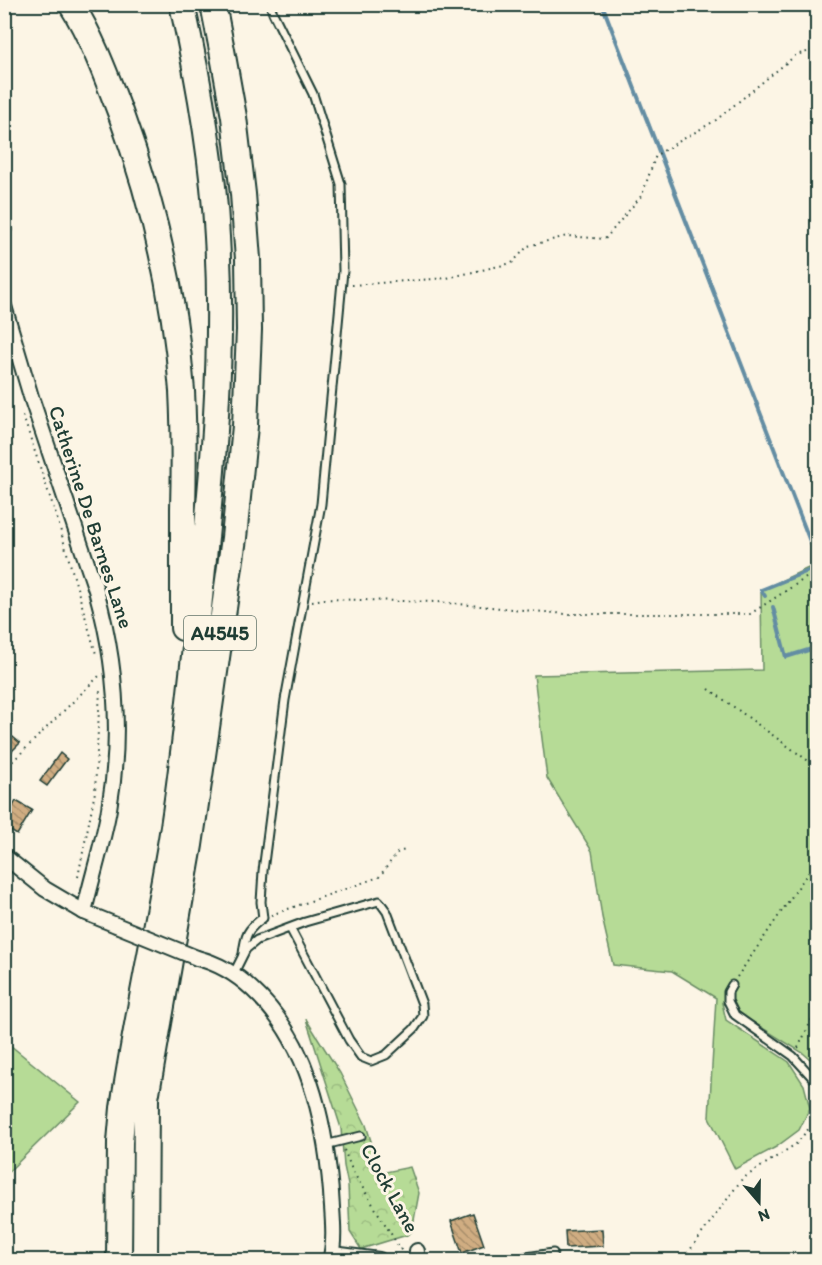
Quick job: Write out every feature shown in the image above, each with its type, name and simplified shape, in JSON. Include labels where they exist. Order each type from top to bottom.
[{"type":"highway","points":[[71,4],[111,91],[138,165],[159,240],[172,313],[179,362],[183,423],[183,747]]},
{"type":"highway","name":"A4545","points":[[119,1260],[120,1142],[123,1108],[173,825],[190,695],[218,389],[219,312],[213,177],[194,58],[182,4]]},
{"type":"highway","name":"A4545","points":[[145,1260],[146,1098],[190,845],[207,730],[234,538],[245,426],[249,330],[248,259],[234,117],[213,4]]},
{"type":"highway","name":"A4545","points":[[144,1228],[150,1260]]},
{"type":"street","name":"Catherine De Barnes Lane","points":[[4,306],[32,400],[96,590],[111,657],[116,726],[113,782],[101,847],[84,912]]},
{"type":"street","points":[[4,856],[45,889],[84,912],[219,967],[239,978],[274,1012],[295,1044],[309,1080],[325,1145],[333,1221],[332,1257],[379,1260]]},
{"type":"lane","points":[[243,954],[244,941],[250,928],[263,918],[261,902],[264,860],[285,700],[321,504],[343,271],[341,184],[313,94],[270,4]]},
{"type":"lane","points":[[233,975],[246,949],[257,940],[290,928],[379,901],[387,912],[422,1004],[423,1016],[414,1029],[386,1055],[372,1061],[361,1057],[349,1040],[290,928]]},
{"type":"lane","points":[[732,984],[728,992],[728,1001],[735,1015],[793,1056],[812,1077]]},
{"type":"lane","points":[[325,1145],[361,1136]]},
{"type":"lane","points":[[506,1260],[553,1253]]},
{"type":"path","points":[[342,285],[447,278],[512,263],[528,246],[567,236],[605,239],[642,195],[656,155],[716,120],[796,56],[818,49]]},
{"type":"path","points":[[20,408],[57,518],[95,654]]},
{"type":"path","points":[[303,602],[324,599],[437,602],[566,614],[750,614],[818,570]]},
{"type":"path","points":[[4,784],[12,762],[101,674],[94,792],[78,880]]},
{"type":"path","points":[[710,689],[818,768]]},
{"type":"path","points":[[263,918],[378,877],[397,853],[407,849]]},
{"type":"path","points":[[732,984],[818,858]]},
{"type":"path","points":[[798,1048],[818,1007]]},
{"type":"path","points":[[671,1260],[687,1254],[742,1179],[796,1144],[811,1126],[818,1108]]},
{"type":"path","name":"Clock Lane","points":[[340,1140],[353,1172],[412,1255]]},
{"type":"green space","points":[[817,564],[817,1065],[803,1053],[722,1003],[726,1020],[789,1062],[804,1085],[810,1108],[799,1130],[776,1147],[735,1169],[709,1117],[716,998],[672,971],[613,965],[602,917],[592,851],[547,778],[534,675],[762,670],[761,590]]},
{"type":"green space","points":[[306,1019],[340,1073],[366,1125],[381,1173],[410,1167],[419,1193],[412,1231],[407,1235],[361,1249],[350,1232],[348,1185],[341,1128]]},
{"type":"green space","points":[[5,1041],[80,1102],[5,1175]]},
{"type":"building","points":[[13,737],[20,743],[4,759],[4,745]]},
{"type":"building","points":[[60,753],[67,759],[47,786],[40,781]]},
{"type":"building","points":[[16,801],[32,810],[17,835],[4,827],[4,822]]},
{"type":"building","points":[[473,1213],[484,1245],[462,1253],[451,1221]]},
{"type":"building","points":[[602,1229],[603,1246],[566,1248],[565,1231]]},
{"type":"waterway","points":[[602,4],[818,562]]},
{"type":"waterway","points":[[765,596],[761,590],[818,567]]},
{"type":"waterway","points":[[773,607],[786,657],[818,647]]}]
